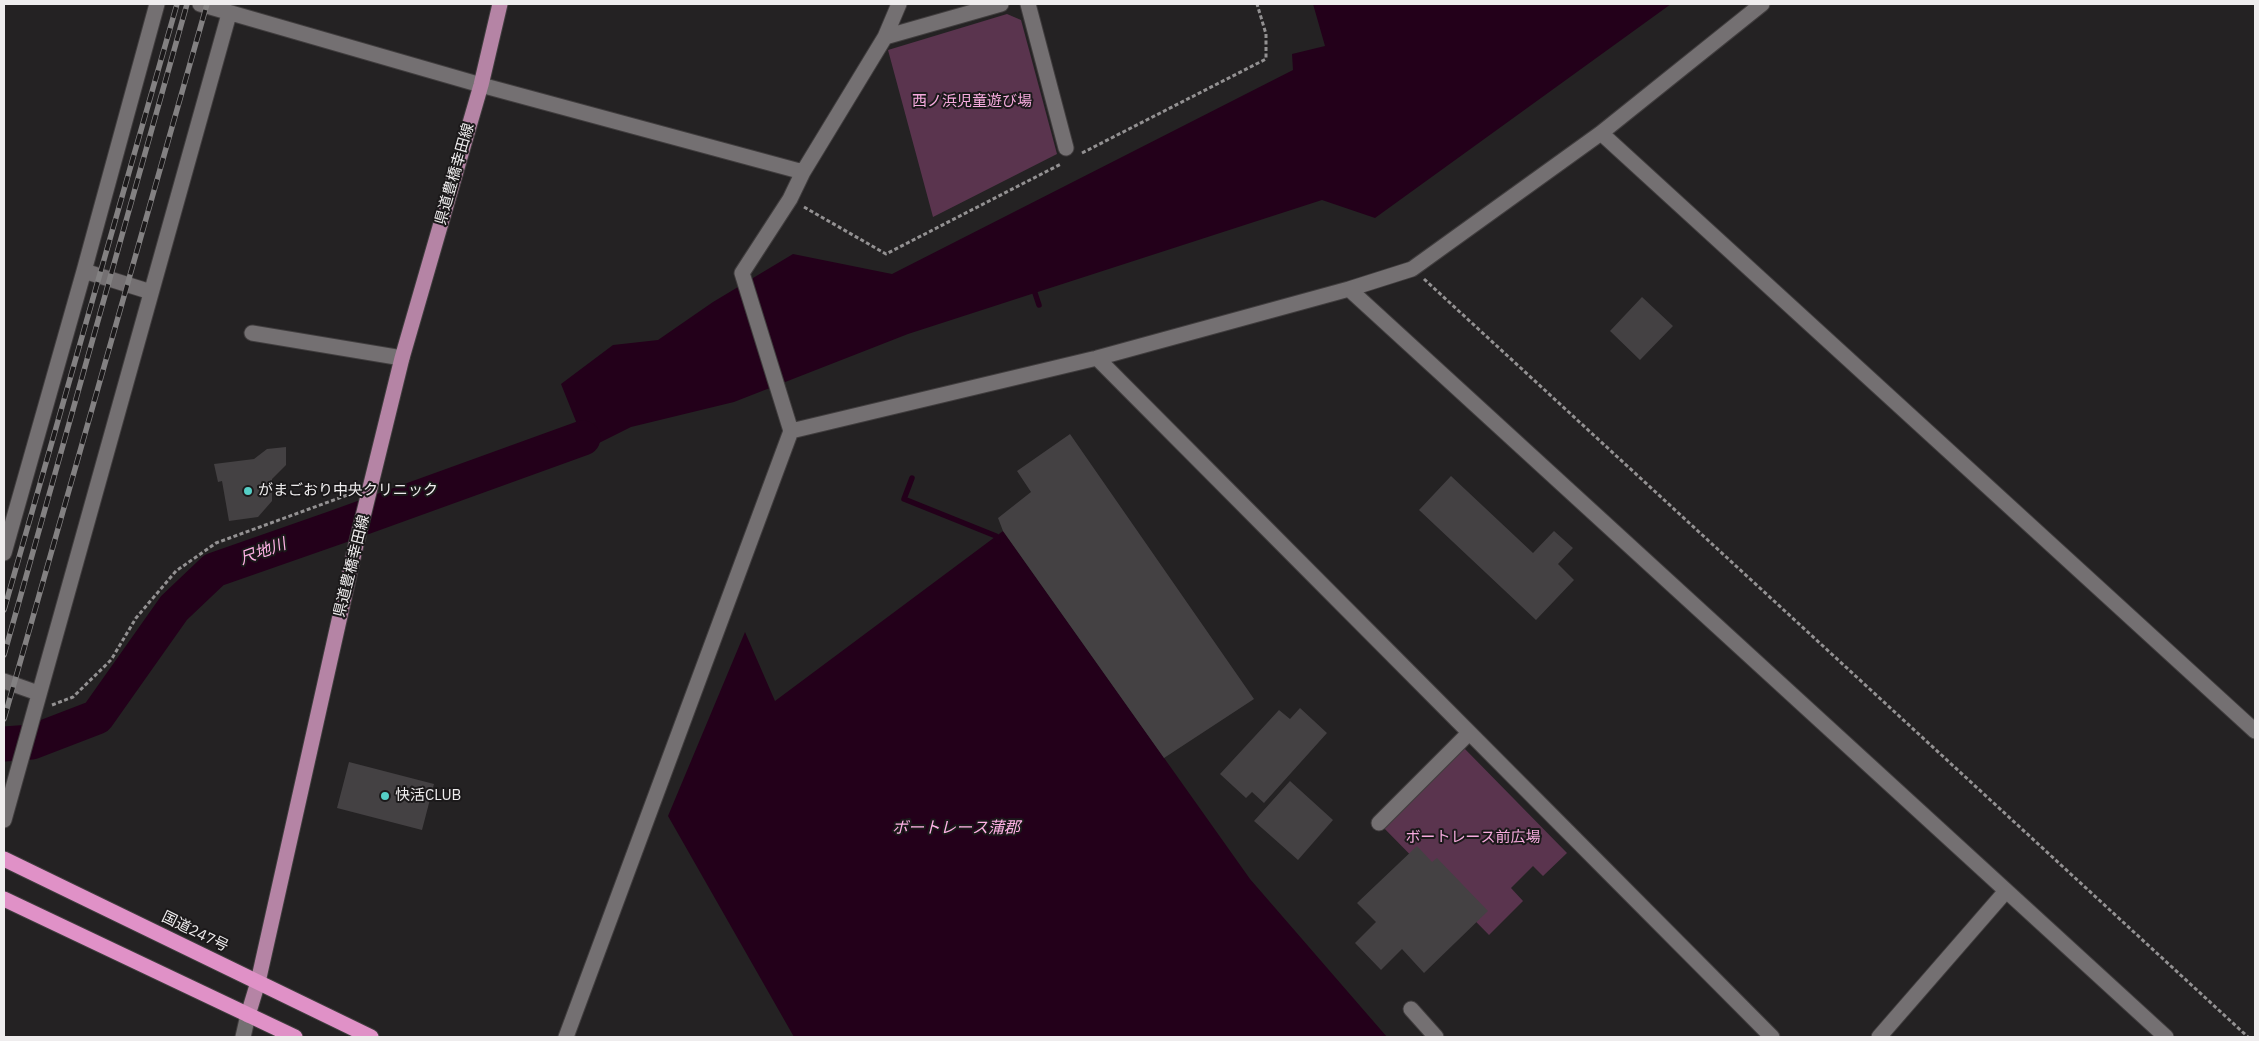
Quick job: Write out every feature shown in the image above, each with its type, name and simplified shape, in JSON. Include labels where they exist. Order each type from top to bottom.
[{"type":"highway","name":"国道247号","points":[[4,859],[371,1037]]},
{"type":"highway","points":[[4,899],[296,1037]]},
{"type":"main road","name":"県道豊橋幸田線","points":[[248,1015],[258,982],[355,548],[402,358],[480,85],[500,4]]},
{"type":"street","points":[[4,553],[157,4]]},
{"type":"street","points":[[200,4],[229,14],[480,85],[803,172]]},
{"type":"street","points":[[566,1037],[791,431],[742,273],[790,199],[803,172],[885,37],[898,4]]},
{"type":"street","points":[[885,37],[1001,4]]},
{"type":"street","points":[[1028,4],[1066,148]]},
{"type":"street","points":[[791,431],[1096,358],[1412,269],[1601,133],[1760,5]]},
{"type":"street","points":[[4,820],[229,14]]},
{"type":"street","points":[[1601,133],[2255,731]]},
{"type":"street","points":[[84,271],[151,292]]},
{"type":"street","points":[[1349,288],[2166,1037]]},
{"type":"street","points":[[252,333],[402,358]]},
{"type":"street","points":[[1096,358],[1468,734],[1772,1037]]},
{"type":"street","points":[[4,681],[35,705]]},
{"type":"street","points":[[1379,823],[1468,734]]},
{"type":"street","points":[[1880,1037],[2006,891]]},
{"type":"street","points":[[1411,1009],[1436,1037]]},
{"type":"street","points":[[243,1037],[248,1015]]},
{"type":"path","points":[[1080,154],[1266,58],[1266,34],[1257,4]]},
{"type":"path","points":[[790,199],[886,254],[1062,163]]},
{"type":"path","points":[[1412,269],[2248,1037]]},
{"type":"path","points":[[35,705],[54,706],[73,698],[111,660],[136,618],[176,571],[216,544],[370,492]]},
{"type":"green space","name":"西ノ浜児童遊び場","points":[[1007,14],[1021,20],[1057,154],[933,217],[888,50]]},
{"type":"green space","name":"ボートレース前広場","points":[[1464,748],[1567,853],[1543,876],[1533,866],[1511,888],[1523,901],[1489,935],[1379,823],[1451,751]]},
{"type":"water","points":[[1313,4],[1671,4],[1375,218],[1322,200],[908,334],[734,402],[631,427],[587,449],[561,384],[613,345],[658,340],[713,302],[793,254],[892,274],[1293,70],[1292,54],[1325,46]]},
{"type":"water","name":"ボートレース蒲郡","points":[[1003,531],[1250,879],[1387,1037],[794,1037],[668,816],[745,632],[775,701]]},
{"type":"building","points":[[1642,297],[1673,326],[1640,360],[1610,331]]},
{"type":"building","points":[[1070,434],[1254,699],[1164,758],[1003,531],[998,518],[1031,492],[1017,471]]},
{"type":"building","name":"がまごおり中央クリニック","points":[[286,447],[286,465],[272,479],[272,501],[258,517],[229,521],[222,481],[218,482],[214,464],[254,459],[267,449]]},
{"type":"building","points":[[1451,476],[1533,553],[1554,531],[1573,548],[1558,564],[1574,580],[1536,620],[1419,510]]},
{"type":"building","points":[[1300,708],[1327,733],[1264,803],[1252,792],[1246,798],[1220,774],[1279,710],[1290,719]]},
{"type":"building","name":"快活CLUB","points":[[349,762],[434,784],[422,830],[337,808]]},
{"type":"building","points":[[1290,781],[1333,820],[1298,860],[1254,821]]},
{"type":"building","points":[[1417,846],[1432,862],[1437,858],[1488,911],[1424,973],[1402,949],[1381,970],[1355,943],[1376,922],[1357,903]]},
{"type":"waterway","points":[[1035,293],[1039,305]]},
{"type":"waterway","name":"尺地川","points":[[4,744],[32,742],[97,717],[174,608],[214,570],[583,438]]},
{"type":"waterway","points":[[912,478],[904,499],[996,536],[998,541]]},
{"type":"railway","points":[[4,610],[177,4]]},
{"type":"railway","points":[[4,655],[187,4]]},
{"type":"railway","points":[[4,719],[207,4]]},
{"type":"place","name":"がまごおり中央クリニック","points":[[248,491]]},
{"type":"place","name":"快活CLUB","points":[[385,796]]}]
